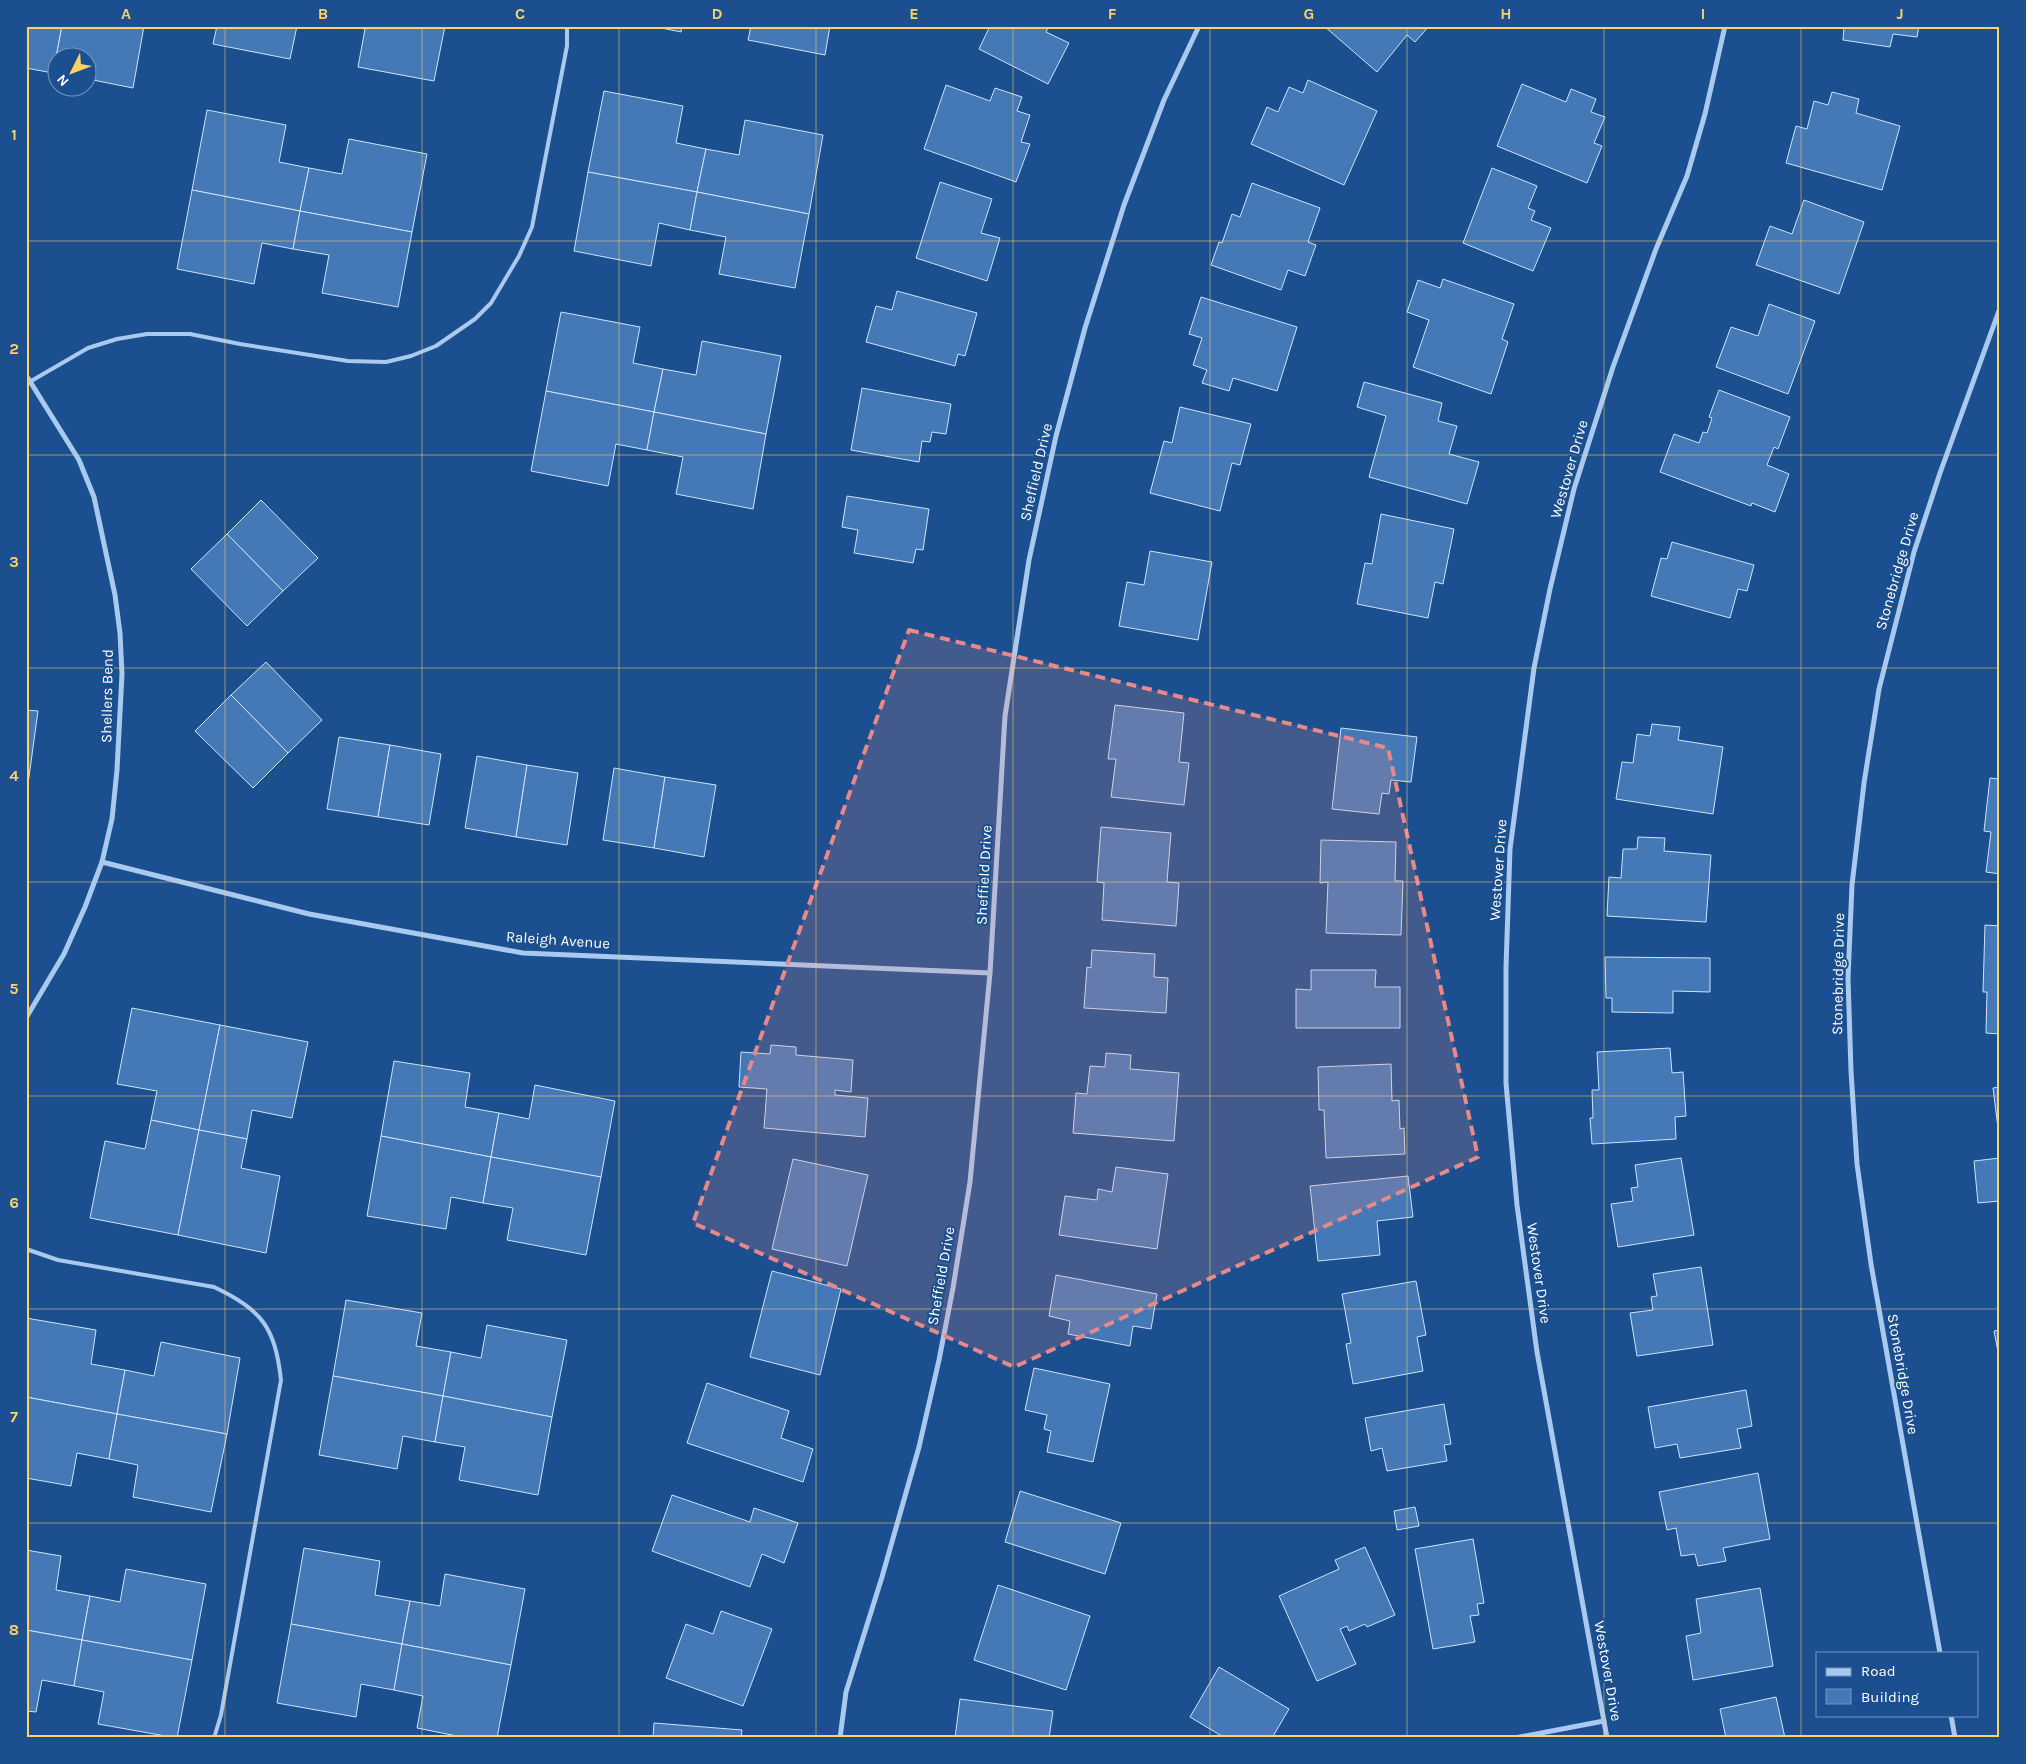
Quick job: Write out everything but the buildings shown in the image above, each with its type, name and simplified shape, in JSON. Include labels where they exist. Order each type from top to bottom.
[{"type":"street","name":"Sheffield Drive","points":[[840,1738],[846,1692],[882,1577],[919,1447],[939,1360],[970,1182],[990,973],[1005,716],[1030,560],[1054,445],[1085,328],[1124,205],[1164,100],[1199,26]]},
{"type":"street","name":"Westover Drive","points":[[1607,1738],[1538,1352],[1516,1205],[1506,1083],[1506,967],[1510,849],[1534,668],[1550,589],[1574,489],[1613,367],[1656,249],[1687,176],[1705,114],[1725,26]]},
{"type":"street","name":"Stonebridge Drive","points":[[1940,1652],[1871,1264],[1857,1164],[1851,1072],[1848,978],[1852,885],[1864,783],[1879,689],[1914,552],[1940,473],[2000,308]]},
{"type":"street","name":"Shellers Bend","points":[[26,375],[28,383],[80,460],[94,497],[115,595],[121,649],[121,725],[112,819],[102,862],[64,954],[26,1018]]},
{"type":"street","name":"Raleigh Avenue","points":[[102,862],[309,914],[523,952],[990,973]]},
{"type":"street","points":[[1951,1716],[1955,1738]]},
{"type":"street","points":[[1515,1738],[1604,1722]]},
{"type":"lane","points":[[28,383],[88,348],[117,339],[147,334],[190,334],[348,361],[386,362],[411,356],[436,346],[475,319],[490,303],[519,256],[532,227],[567,46],[567,26]]},
{"type":"lane","points":[[26,1249],[58,1260],[214,1287],[236,1297],[256,1312],[270,1331],[278,1356],[281,1380],[221,1715],[214,1738]]},
{"type":"highlighted area","points":[[909,630],[1388,748],[1478,1157],[1014,1367],[693,1223]]}]
